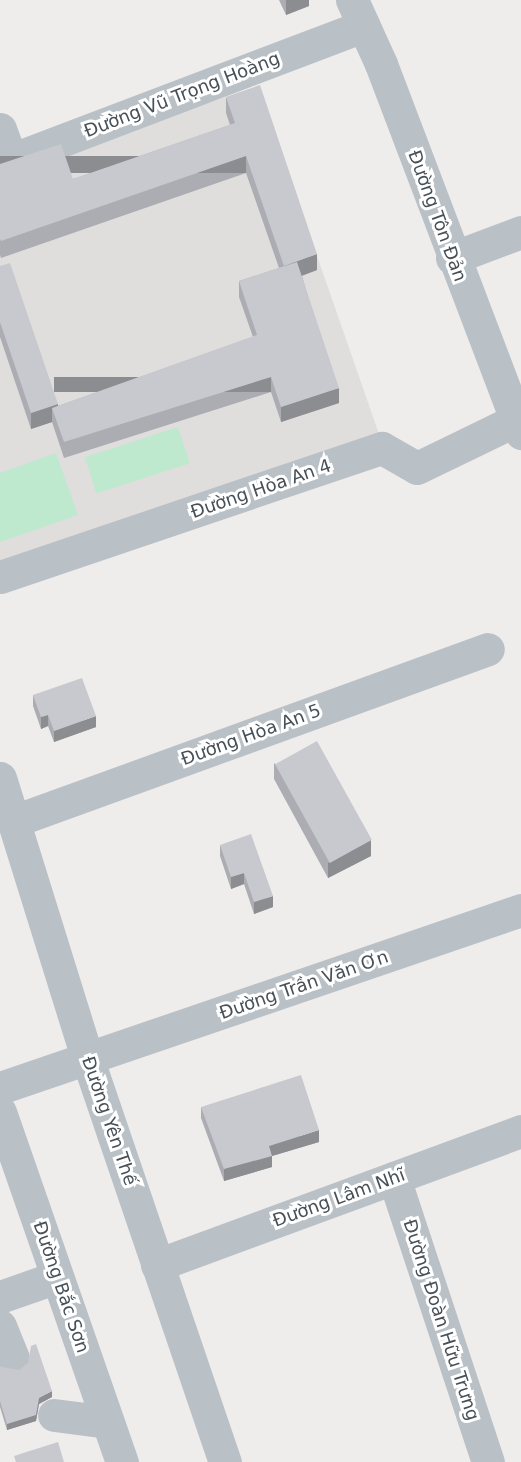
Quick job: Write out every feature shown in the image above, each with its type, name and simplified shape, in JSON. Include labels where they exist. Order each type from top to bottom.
[{"type":"street","name":"Đường Vũ Trọng Hoàng","points":[[5,162],[358,13]]},
{"type":"street","name":"Đường Tôn Đản","points":[[358,13],[518,427]]},
{"type":"street","points":[[0,129],[5,162]]},
{"type":"street","points":[[452,258],[521,232]]},
{"type":"street","name":"Đường Hòa An 4","points":[[0,577],[382,448],[417,468],[518,427]]},
{"type":"street","name":"Đường Hòa An 5","points":[[14,821],[488,649]]},
{"type":"street","name":"Đường Yên Thế","points":[[0,778],[14,821],[76,1064],[157,1265],[225,1462]]},
{"type":"street","name":"Đường Trần Văn Ơn","points":[[13,1084],[521,910]]},
{"type":"street","name":"Đường Bắc Sơn","points":[[0,1112],[122,1462]]},
{"type":"street","name":"Đường Lâm Nhĩ","points":[[157,1265],[521,1131]]},
{"type":"street","name":"Đường Đoàn Hữu Trưng","points":[[394,1178],[488,1462]]},
{"type":"street","points":[[0,1297],[57,1277]]},
{"type":"street","points":[[0,1326],[13,1358]]},
{"type":"street","points":[[54,1415],[108,1422]]},
{"type":"shaded area","points":[[258,86],[380,437],[0,568],[0,174]]},
{"type":"green space","points":[[178,427],[190,463],[97,493],[85,457]]},
{"type":"green space","points":[[56,453],[78,515],[0,542],[0,473]]},
{"type":"building","points":[[260,85],[317,254],[284,266],[246,156],[1,241],[0,164],[61,144],[73,179],[235,123],[226,97]]},
{"type":"building","points":[[297,262],[339,388],[281,407],[271,377],[64,442],[52,408],[257,335],[239,281]]},
{"type":"building","points":[[10,263],[58,404],[31,413],[0,322],[0,266]]},
{"type":"building","points":[[82,678],[96,716],[54,731],[48,715],[41,717],[33,695]]},
{"type":"building","points":[[317,741],[372,840],[330,863],[275,764]]},
{"type":"building","points":[[251,834],[273,896],[254,902],[244,873],[231,877],[220,845]]},
{"type":"building","points":[[301,1075],[319,1130],[269,1146],[272,1156],[224,1169],[201,1107]]},
{"type":"building","points":[[36,1344],[52,1391],[39,1398],[36,1415],[7,1424],[0,1401],[0,1365],[19,1370],[28,1363],[31,1346]]},
{"type":"building","points":[[58,1442],[64,1462],[16,1462],[14,1456]]}]
